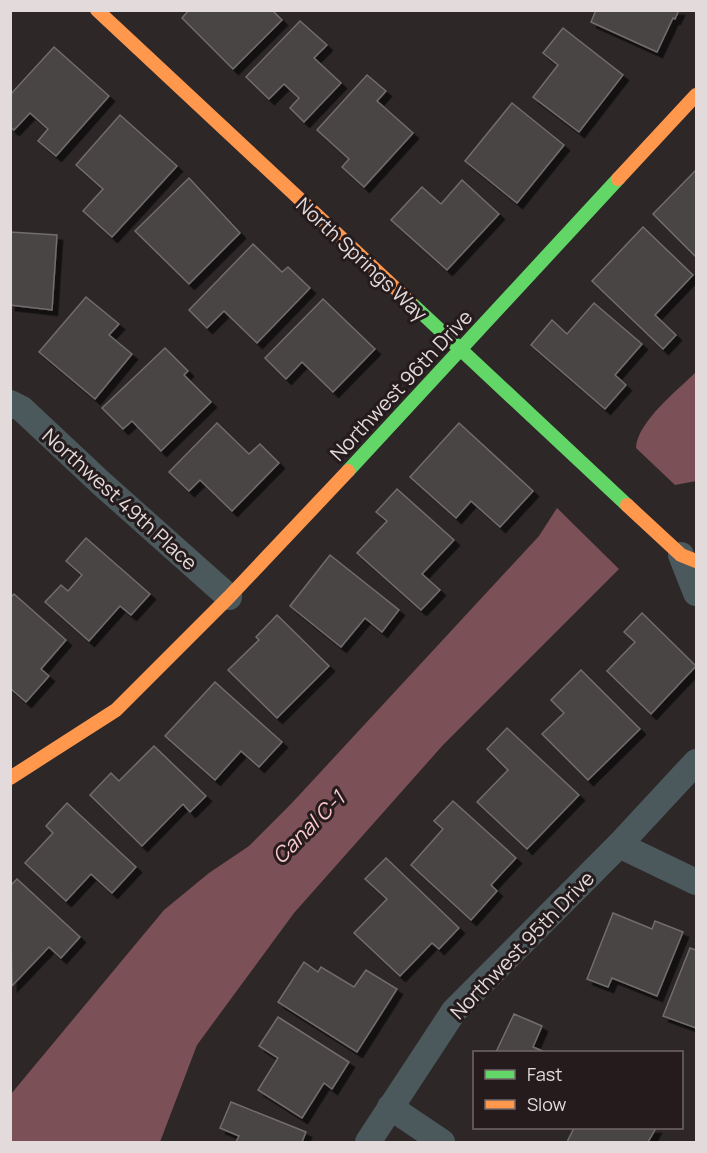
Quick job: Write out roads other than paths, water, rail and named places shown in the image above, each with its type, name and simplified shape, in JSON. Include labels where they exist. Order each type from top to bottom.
[{"type":"street","name":"North Springs Way","points":[[97,10],[461,351],[689,558],[696,593]]},
{"type":"street","name":"Northwest 96th Drive","points":[[10,778],[116,710],[229,597],[461,351],[696,95]]},
{"type":"street","name":"Northwest 49th Place","points":[[10,403],[22,408],[102,484],[229,597]]},
{"type":"street","name":"Northwest 95th Drive","points":[[368,1143],[454,1011],[619,845],[696,762]]},
{"type":"street","points":[[619,845],[696,882]]},
{"type":"street","points":[[390,1107],[442,1143]]},
{"type":"water","points":[[696,372],[696,481],[675,485],[636,448],[638,438],[651,417]]},
{"type":"water","name":"Canal C-1","points":[[557,508],[619,569],[443,745],[294,913],[197,1045],[160,1142],[11,1142],[11,1094],[164,910],[209,873],[249,846],[291,804],[539,536]]}]
